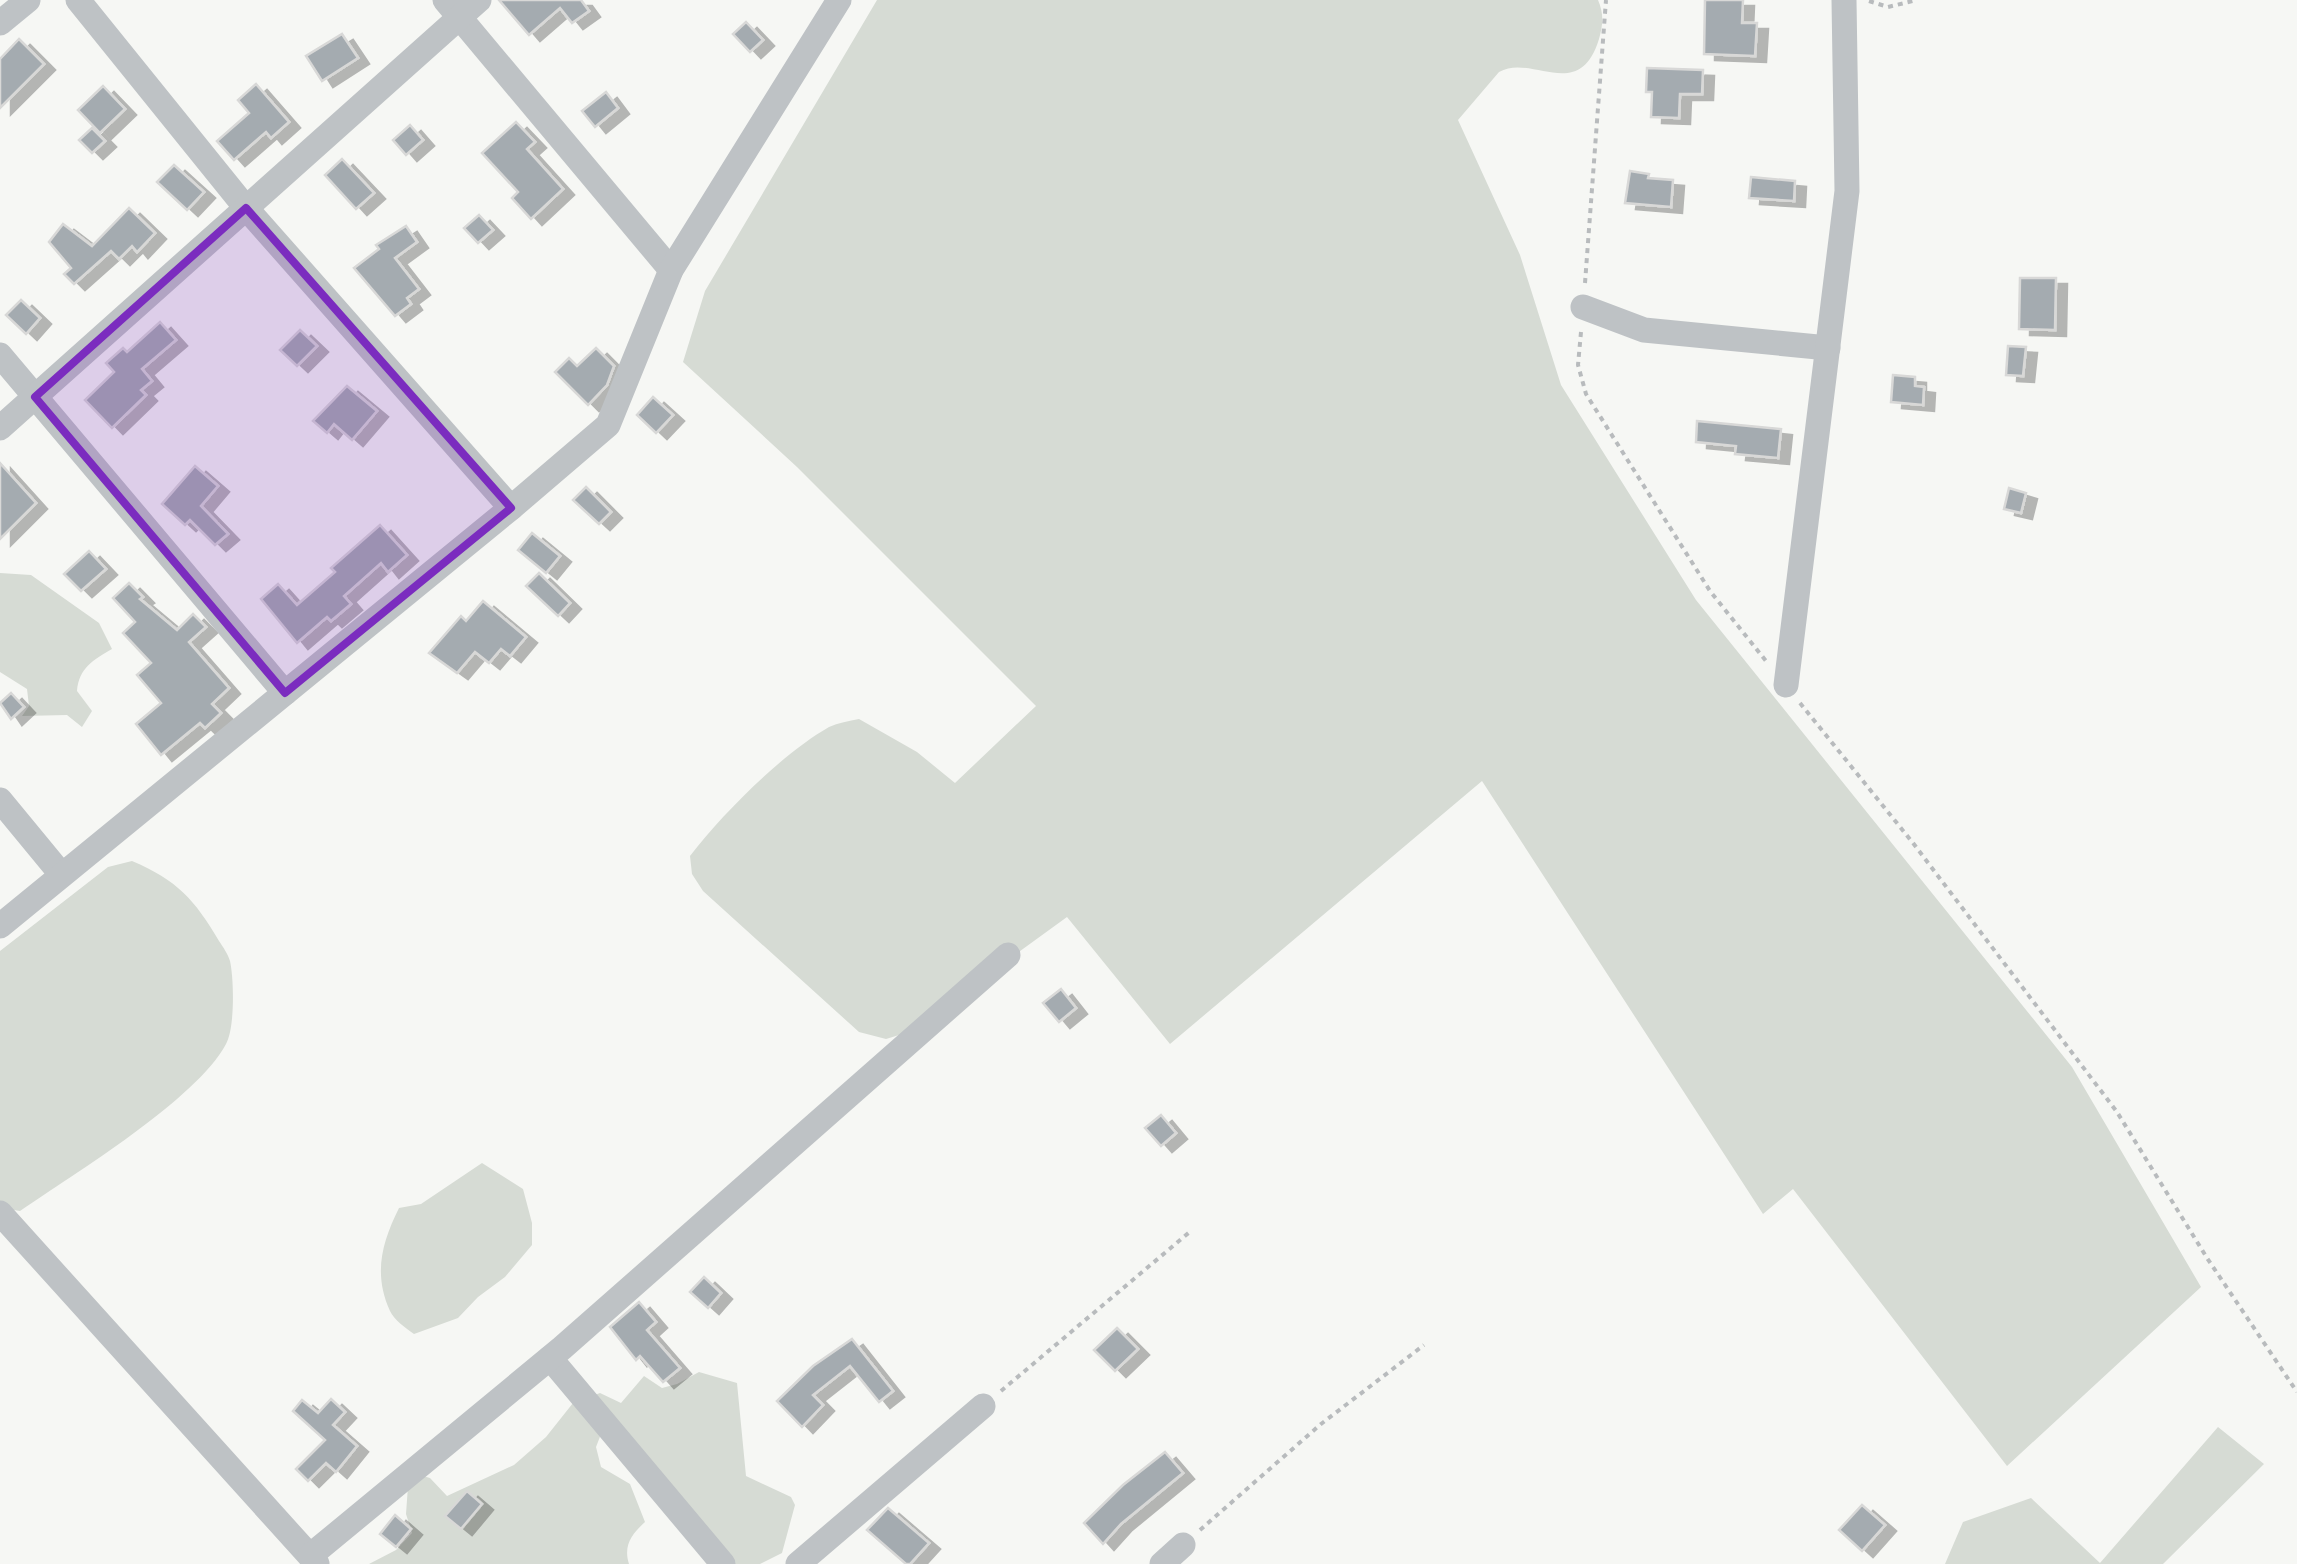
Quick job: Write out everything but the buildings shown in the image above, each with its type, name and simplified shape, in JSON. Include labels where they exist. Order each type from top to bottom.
[{"type":"street","points":[[0,23],[28,0]]},
{"type":"street","points":[[78,0],[246,208],[511,508]]},
{"type":"street","points":[[0,926],[608,425],[671,270],[839,0]]},
{"type":"street","points":[[1786,685],[1847,191],[1844,0]]},
{"type":"street","points":[[0,428],[246,208],[461,6],[671,270]]},
{"type":"street","points":[[1583,307],[1644,330],[1828,348]]},
{"type":"street","points":[[0,355],[285,693]]},
{"type":"street","points":[[0,800],[62,874]]},
{"type":"street","points":[[0,1213],[314,1560],[1008,955]]},
{"type":"street","points":[[550,1358],[723,1564]]},
{"type":"street","points":[[798,1564],[983,1406]]},
{"type":"street","points":[[1162,1564],[1184,1544]]},
{"type":"path","points":[[1606,0],[1578,365],[1586,394],[1710,591],[1913,843],[2117,1112],[2207,1258],[2297,1392]]},
{"type":"path","points":[[1867,0],[1888,7],[1917,0]]},
{"type":"path","points":[[983,1406],[1192,1230]]},
{"type":"path","points":[[1184,1544],[1321,1424],[1424,1345]]},
{"type":"highlighted area","points":[[246,208],[511,508],[285,693],[35,397]]},
{"type":"shaded area","points":[[877,0],[1598,0],[1602,19],[1599,39],[1580,69],[1554,73],[1512,68],[1499,72],[1458,120],[1520,255],[1561,385],[1696,600],[2072,1067],[2201,1287],[2007,1466],[1793,1189],[1763,1214],[1482,781],[1170,1044],[1067,917],[909,1032],[886,1039],[859,1032],[703,891],[692,874],[690,856],[754,786],[792,752],[829,727],[859,719],[917,752],[955,783],[1036,706],[797,467],[683,362],[705,291]]},
{"type":"shaded area","points":[[0,573],[31,575],[99,623],[112,649],[93,661],[81,676],[77,691],[92,711],[82,727],[67,715],[22,716],[29,706],[27,689],[0,672]]},
{"type":"shaded area","points":[[132,861],[183,893],[227,953],[233,991],[229,1037],[211,1065],[162,1111],[20,1211],[8,1209],[0,1201],[0,951],[108,867]]},
{"type":"shaded area","points":[[482,1163],[523,1189],[532,1223],[532,1245],[505,1277],[458,1318],[414,1334],[394,1318],[385,1297],[381,1271],[388,1233],[399,1208],[421,1204]]},
{"type":"shaded area","points":[[699,1372],[737,1383],[746,1476],[791,1497],[795,1505],[782,1553],[760,1564],[722,1564],[603,1429],[596,1447],[601,1467],[630,1484],[645,1522],[630,1540],[629,1564],[369,1564],[396,1550],[412,1533],[406,1514],[409,1472],[430,1478],[447,1496],[514,1465],[546,1437],[573,1403],[600,1393],[621,1403],[644,1376],[662,1388]]},
{"type":"shaded area","points":[[2218,1427],[2264,1464],[2163,1564],[1945,1564],[1963,1522],[2031,1498],[2100,1563]]}]
